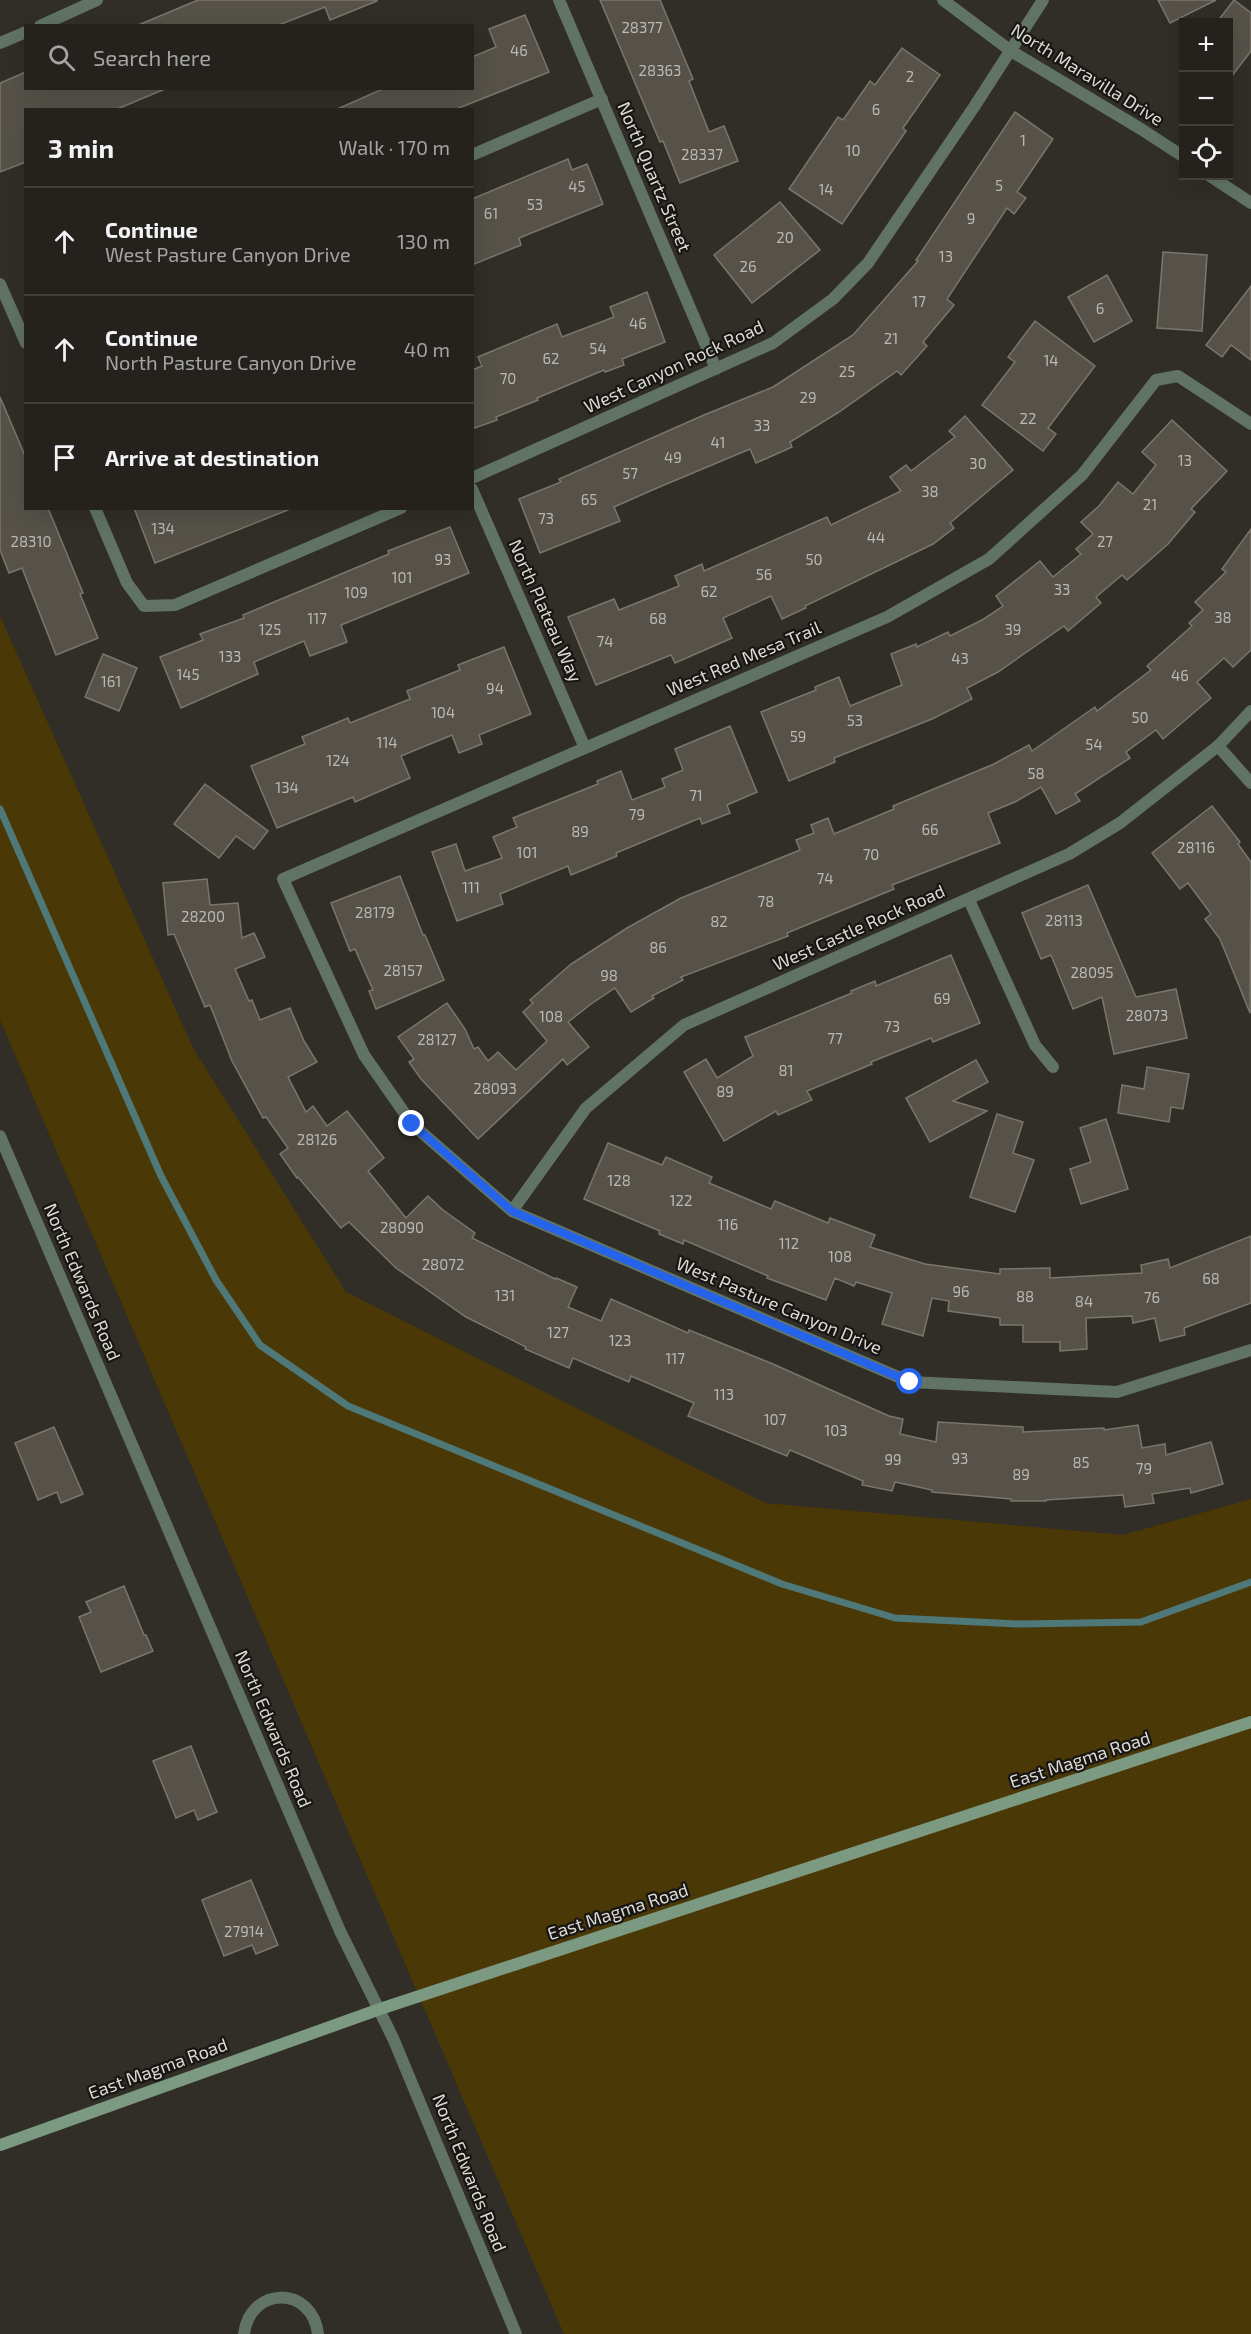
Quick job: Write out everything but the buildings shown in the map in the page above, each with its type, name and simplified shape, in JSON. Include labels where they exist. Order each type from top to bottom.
[{"type":"street","points":[[44,24],[97,0]]},
{"type":"street","name":"North Quartz Street","points":[[559,0],[716,369]]},
{"type":"street","name":"North Maravilla Drive","points":[[943,0],[1011,51],[1141,129],[1179,155]]},
{"type":"street","name":"West Canyon Rock Road","points":[[474,477],[773,343],[833,299],[868,263],[1043,0]]},
{"type":"street","points":[[0,43],[24,33]]},
{"type":"street","points":[[474,154],[602,99]]},
{"type":"street","points":[[1216,180],[1251,203]]},
{"type":"street","points":[[0,284],[24,338]]},
{"type":"street","name":"West Red Mesa Trail","points":[[283,879],[887,617],[989,559],[1082,475],[1156,380],[1178,376],[1251,424]]},
{"type":"street","name":"North Plateau Way","points":[[474,494],[585,747]]},
{"type":"street","points":[[96,510],[127,583],[144,606],[175,605],[396,510]]},
{"type":"street","name":"West Castle Rock Road","points":[[512,1211],[586,1108],[684,1025],[1069,854],[1120,823],[1218,746],[1251,711]]},
{"type":"street","points":[[1218,746],[1251,783]]},
{"type":"street","name":"West Pasture Canyon Drive","points":[[283,879],[364,1055],[412,1124],[512,1211],[910,1382],[1117,1392],[1251,1350]]},
{"type":"street","points":[[969,900],[1035,1045],[1053,1067]]},
{"type":"street","name":"North Edwards Road","points":[[0,1136],[340,1931],[380,2009],[516,2334]]},
{"type":"street","name":"East Magma Road","points":[[0,2145],[380,2009],[1251,1722]]},
{"type":"street","points":[[244,2334],[247,2320],[254,2309],[265,2301],[277,2297],[290,2298],[302,2303],[311,2312],[317,2324],[318,2334]]},
{"type":"shaded area","points":[[0,616],[193,1048],[346,1292],[765,1503],[1123,1535],[1251,1499],[1251,2334],[564,2334],[0,1020]]},
{"type":"waterway","points":[[0,809],[161,1176],[216,1280],[260,1345],[348,1406],[782,1584],[895,1618],[1020,1624],[1141,1622],[1251,1582]]},
{"type":"route","points":[[412,1124],[512,1211],[910,1382]]}]
